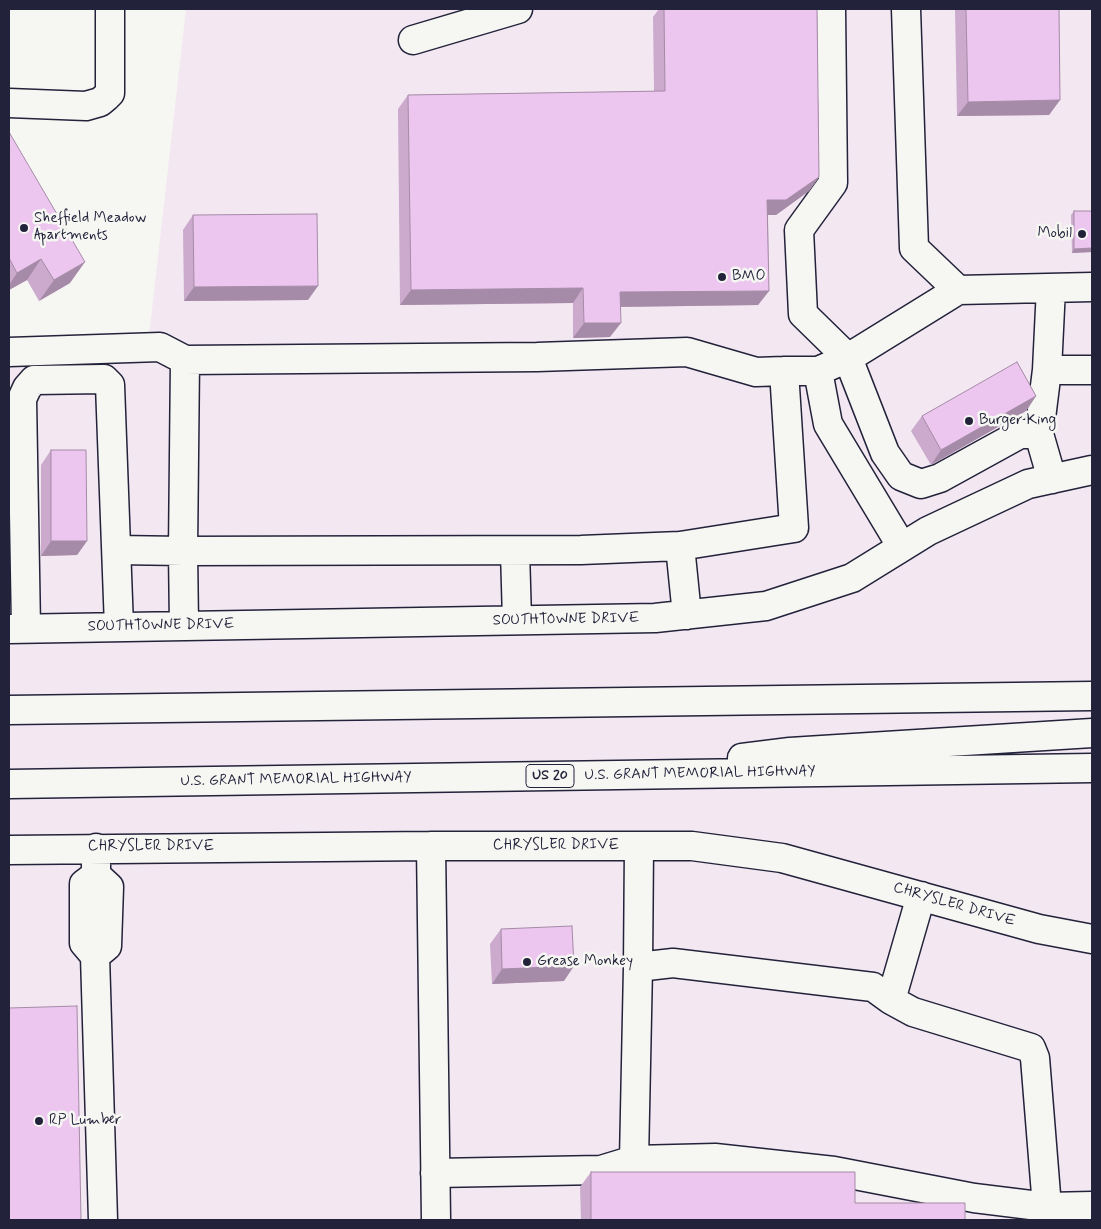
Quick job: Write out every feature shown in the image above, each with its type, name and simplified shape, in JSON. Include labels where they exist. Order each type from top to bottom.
[{"type":"main road","points":[[9,102],[86,106],[100,102],[106,97],[110,92],[110,9]]},
{"type":"main road","points":[[413,40],[518,9]]},
{"type":"main road","points":[[831,9],[834,183],[799,230],[803,314],[848,358],[886,453],[901,476],[921,484],[940,478],[1020,434],[1039,434]]},
{"type":"main road","points":[[906,9],[914,248],[958,290]]},
{"type":"main road","points":[[9,352],[160,347],[185,360],[537,357],[688,352],[756,372],[818,370],[848,358],[958,290],[1092,287]]},
{"type":"main road","points":[[1051,288],[1046,370],[1039,434],[1052,479]]},
{"type":"main road","points":[[184,626],[185,360]]},
{"type":"main road","points":[[818,370],[828,424],[902,547]]},
{"type":"main road","points":[[1046,370],[1092,370]]},
{"type":"main road","points":[[117,550],[515,551],[680,546],[794,528],[784,371]]},
{"type":"main road","points":[[17,628],[22,399],[27,388],[34,380],[104,379],[110,385],[119,627]]},
{"type":"main road","name":"SOUTHTOWNE DRIVE","points":[[17,628],[655,618],[766,606],[852,578],[928,531],[1028,484],[1092,470]]},
{"type":"main road","points":[[680,546],[687,615]]},
{"type":"main road","points":[[515,551],[516,620]]},
{"type":"main road","points":[[9,710],[1092,696]]},
{"type":"main road","points":[[596,775],[790,752],[1092,733]]},
{"type":"main road","name":"U.S. GRANT MEMORIAL HIGHWAY","points":[[9,784],[1092,768]]},
{"type":"main road","points":[[431,846],[436,1220]]},
{"type":"main road","name":"CHRYSLER DRIVE","points":[[9,850],[431,846],[692,846],[782,858],[1040,929],[1092,939]]},
{"type":"main road","points":[[634,1160],[639,846]]},
{"type":"main road","points":[[96,848],[96,875],[84,884],[84,943],[95,956],[103,1220]]},
{"type":"main road","points":[[891,1000],[920,896]]},
{"type":"main road","points":[[638,967],[673,963],[872,987],[913,1012],[1032,1048],[1036,1058],[1046,1207]]},
{"type":"main road","points":[[435,1173],[601,1170],[634,1160],[714,1158],[824,1170],[974,1198],[1046,1207],[1092,1206]]},
{"type":"shaded area","points":[[186,9],[1092,9],[1092,1220],[9,1220],[9,338],[149,336]]},
{"type":"building","points":[[664,9],[817,9],[819,177],[786,200],[767,200],[769,291],[620,292],[621,323],[584,323],[583,288],[411,290],[408,95],[665,91]]},
{"type":"building","points":[[966,9],[1059,9],[1060,100],[968,102]]},
{"type":"building","points":[[9,132],[85,262],[54,280],[41,259],[17,273],[9,258]]},
{"type":"building","name":"Mobil","points":[[1074,211],[1092,211],[1092,248],[1074,249]]},
{"type":"building","points":[[317,214],[318,286],[194,287],[193,215]]},
{"type":"building","name":"Burger King","points":[[1017,362],[1036,396],[941,450],[922,416]]},
{"type":"building","points":[[51,450],[86,450],[87,541],[51,541]]},
{"type":"building","points":[[572,926],[574,966],[502,969],[501,929]]},
{"type":"building","name":"RP Lumber","points":[[77,1006],[81,1220],[9,1220],[9,1008]]},
{"type":"building","points":[[591,1172],[855,1172],[855,1203],[965,1203],[965,1220],[591,1220]]},
{"type":"place","name":"Sheffield Meadow Apartments","points":[[24,228]]},
{"type":"place","name":"Mobil","points":[[1082,234]]},
{"type":"place","name":"BMO","points":[[722,277]]},
{"type":"place","name":"Burger King","points":[[969,421]]},
{"type":"place","name":"Grease Monkey","points":[[527,962]]},
{"type":"place","name":"RP Lumber","points":[[39,1121]]}]
